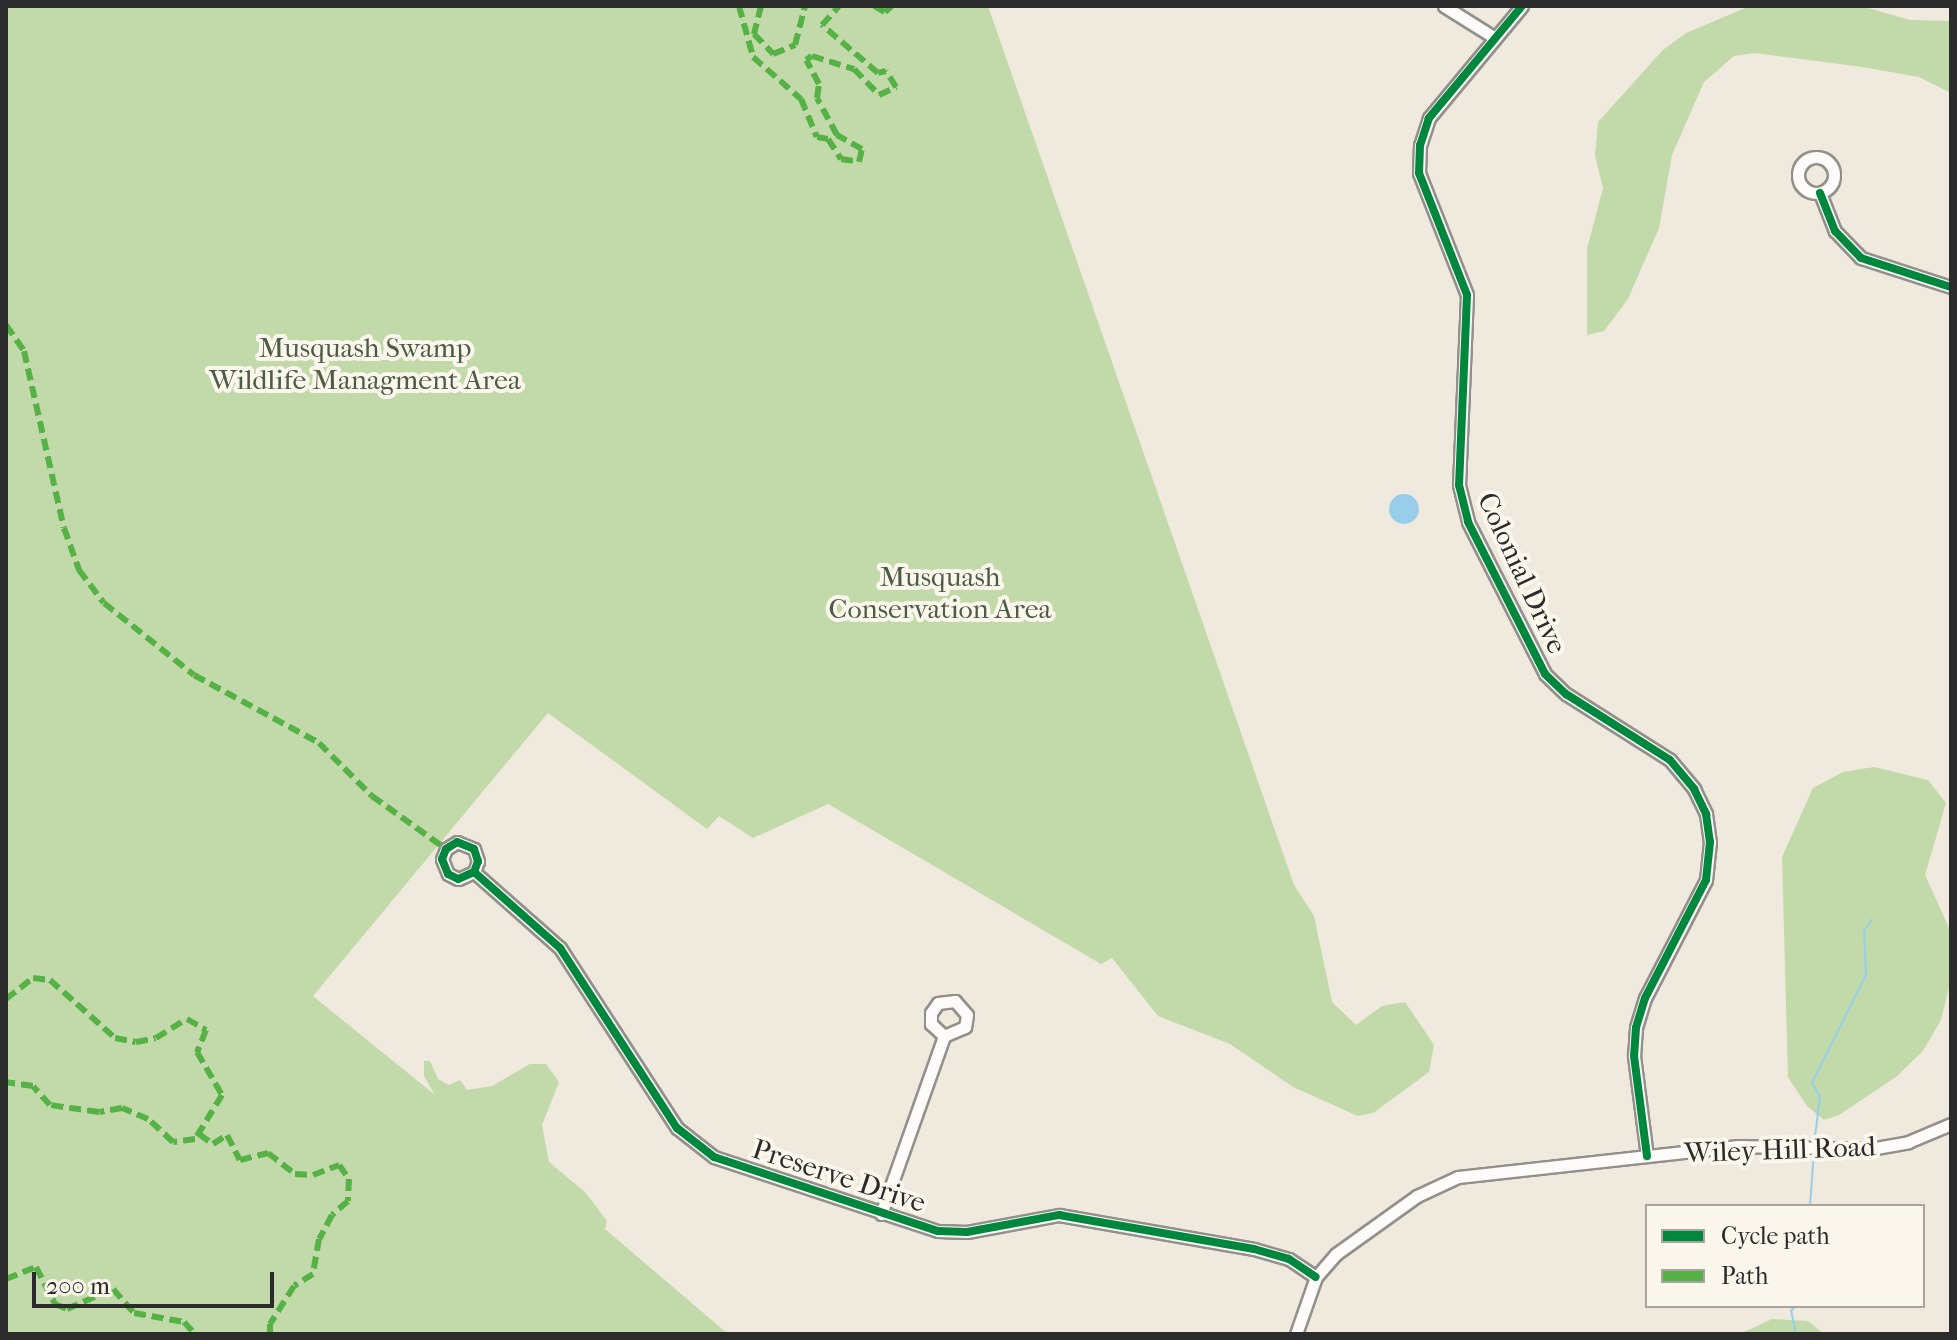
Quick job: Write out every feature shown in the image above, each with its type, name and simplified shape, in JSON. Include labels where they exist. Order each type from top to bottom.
[{"type":"street","points":[[1444,6],[1495,38]]},
{"type":"street","name":"Colonial Drive","points":[[1522,6],[1434,110],[1418,154],[1426,200],[1468,305],[1462,504],[1545,674],[1566,694],[1677,766],[1694,789],[1710,833],[1706,880],[1645,998],[1636,1028],[1634,1056],[1647,1156]]},
{"type":"street","points":[[1820,193],[1835,231],[1861,258],[1951,287]]},
{"type":"street","name":"Preserve Drive","points":[[474,872],[560,948],[689,1142],[714,1157],[881,1214],[948,1233],[1040,1215],[1069,1216],[1267,1252],[1316,1277]]},
{"type":"street","points":[[881,1214],[944,1036]]},
{"type":"street","name":"Wiley Hill Road","points":[[1296,1334],[1316,1277],[1360,1234],[1441,1183],[1505,1169],[1738,1146],[1880,1148],[1951,1124]]},
{"type":"green space","points":[[6,6],[988,6],[1294,885],[1314,916],[1332,1002],[1356,1025],[1382,1006],[1405,1002],[1434,1045],[1429,1072],[1373,1113],[1358,1116],[1293,1087],[1230,1044],[1158,1016],[1112,958],[1101,964],[828,804],[753,838],[719,816],[707,829],[548,713],[313,996],[435,1095],[424,1076],[424,1061],[430,1061],[438,1079],[449,1085],[460,1080],[467,1090],[492,1086],[530,1064],[546,1064],[559,1082],[542,1125],[549,1162],[585,1192],[607,1221],[605,1229],[728,1334],[6,1334]]},
{"type":"green space","points":[[1750,6],[1861,6],[1910,20],[1951,21],[1951,93],[1919,77],[1862,67],[1755,53],[1734,56],[1704,82],[1672,155],[1659,228],[1628,299],[1604,331],[1587,335],[1587,249],[1603,188],[1595,156],[1598,122],[1663,50],[1686,33]]},
{"type":"green space","points":[[1874,767],[1928,780],[1946,803],[1925,875],[1951,932],[1951,980],[1941,1020],[1923,1051],[1897,1076],[1839,1115],[1824,1120],[1807,1106],[1788,1077],[1782,857],[1813,788],[1843,772]]},
{"type":"green space","points":[[1772,1319],[1808,1321],[1824,1334],[1740,1334]]},
{"type":"water","points":[[1404,494],[1415,498],[1419,509],[1415,520],[1404,524],[1393,520],[1389,509],[1393,498]]},
{"type":"waterway","points":[[1814,1145],[1820,1096],[1812,1083],[1866,975],[1864,931],[1872,919]]},
{"type":"waterway","points":[[1810,1204],[1814,1151]]},
{"type":"waterway","points":[[1794,1308],[1791,1311],[1796,1334]]},
{"type":"marked path","points":[[739,6],[753,57],[801,99],[817,137],[828,139],[841,159],[859,162],[862,149],[837,135],[817,98],[819,84],[806,60],[812,56],[854,69],[879,95],[896,87],[886,71],[878,73],[822,25],[839,6]]},
{"type":"marked path","points":[[761,6],[754,34],[773,54],[795,45],[805,6]]},
{"type":"marked path","points":[[874,6],[885,12],[892,6]]},
{"type":"marked path","points":[[6,325],[24,351],[64,528],[79,570],[104,603],[194,675],[319,743],[372,796],[446,849]]},
{"type":"marked path","points":[[6,999],[33,978],[50,980],[115,1038],[136,1042],[156,1038],[187,1019],[206,1030],[197,1052],[222,1095],[195,1139],[173,1142],[148,1119],[122,1108],[99,1112],[50,1105],[33,1086],[6,1082]]},
{"type":"marked path","points":[[199,1134],[213,1144],[227,1135],[240,1160],[268,1153],[295,1174],[313,1175],[339,1165],[349,1179],[348,1201],[332,1215],[319,1239],[313,1274],[294,1286],[270,1324],[270,1334]]},
{"type":"marked path","points":[[6,1279],[36,1267],[55,1304],[67,1309],[113,1289],[134,1313],[184,1322],[195,1334]]},
{"type":"cycle path","points":[[1522,6],[1429,118],[1420,145],[1419,173],[1467,295],[1459,485],[1468,522],[1545,674],[1566,694],[1670,760],[1694,789],[1706,814],[1710,842],[1706,880],[1645,998],[1636,1028],[1634,1056],[1647,1156]]},
{"type":"cycle path","points":[[1820,193],[1835,231],[1861,258],[1951,287]]},
{"type":"cycle path","points":[[474,872],[458,879],[448,874],[442,859],[446,849],[457,842],[474,849],[478,861],[474,872],[560,948],[677,1128],[714,1157],[938,1231],[967,1232],[1059,1215],[1254,1249],[1289,1259],[1316,1277]]},
{"type":"park label","name":"Musquash Swamp Wildlife Managment Area","points":[[365,364]]},
{"type":"park label","name":"Musquash Conservation Area","points":[[940,593]]}]
